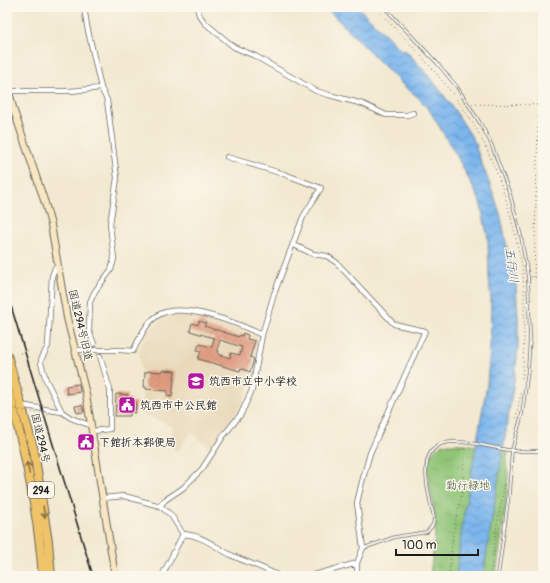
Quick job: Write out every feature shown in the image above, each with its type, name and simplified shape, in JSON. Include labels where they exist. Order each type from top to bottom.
[{"type":"highway","name":"国道294号","points":[[7,355],[34,452],[40,483],[51,576]]},
{"type":"highway","name":"国道294号","points":[[7,386],[10,405],[32,484],[43,576]]},
{"type":"street","points":[[84,7],[101,88],[106,100],[116,178],[110,224],[114,259],[110,270],[90,302],[89,331],[94,344]]},
{"type":"street","points":[[197,7],[198,15],[205,24],[234,47],[255,56],[316,91],[363,104],[386,115],[407,116],[413,113]]},
{"type":"street","points":[[8,87],[70,91],[101,88]]},
{"type":"street","name":"国道294号旧道","points":[[8,87],[16,117],[45,203],[53,232],[67,318],[82,376],[92,428],[115,576]]},
{"type":"street","points":[[160,506],[165,500],[183,488],[202,469],[224,435],[241,414],[252,390],[262,335],[274,294],[294,245],[303,217],[321,188],[284,174],[227,157]]},
{"type":"street","points":[[294,245],[313,254],[327,256],[337,263],[394,324],[425,332],[368,460],[358,503],[363,548],[358,563],[357,576]]},
{"type":"street","points":[[58,266],[55,268],[52,276],[48,346],[41,363],[46,380],[62,412]]},
{"type":"street","points":[[75,350],[133,351],[148,324],[158,315],[174,310],[224,319],[244,326],[262,335]]},
{"type":"street","points":[[10,405],[22,405],[62,412],[92,428],[110,429],[110,390],[100,356]]},
{"type":"street","points":[[103,498],[124,496],[160,506],[171,515],[183,534]]},
{"type":"street","points":[[162,576],[183,534]]},
{"type":"street","points":[[183,534],[192,534],[200,537],[233,556],[279,576]]},
{"type":"street","points":[[311,576],[358,563]]},
{"type":"lane","points":[[384,7],[437,63],[468,104],[490,141],[510,194],[521,236],[528,277],[530,337],[528,370],[522,414],[510,450],[509,493],[498,576]]},
{"type":"lane","points":[[363,548],[395,537],[427,532],[433,524],[434,517],[426,475],[428,458],[436,447],[443,442],[467,443],[510,450],[543,451]]},
{"type":"path","points":[[374,7],[413,46],[458,101],[486,149],[498,176],[511,215],[523,272],[524,354],[522,384]]},
{"type":"path","points":[[534,277],[541,7]]},
{"type":"path","points":[[468,104],[543,105]]},
{"type":"path","points":[[528,277],[543,277]]},
{"type":"path","points":[[20,353],[28,351],[27,350]]},
{"type":"path","points":[[516,421],[521,391]]},
{"type":"path","points":[[10,405],[51,415]]},
{"type":"path","points":[[449,576],[453,533],[462,492],[467,443]]},
{"type":"path","points":[[490,576],[497,525],[507,472]]},
{"type":"shaded area","name":"筑西市立中小学校","points":[[173,314],[213,321],[258,336],[248,391],[241,405],[211,449],[191,432],[178,451],[170,445],[173,427],[144,415],[139,350],[147,332],[162,318]]},
{"type":"green space","name":"勤行緑地","points":[[444,444],[465,444],[508,452],[506,465],[508,473],[507,495],[496,576],[430,576],[435,527],[434,511],[428,478],[428,467],[430,457],[435,450]]},
{"type":"water","points":[[325,7],[358,7],[401,50],[406,51],[426,73],[453,108],[477,146],[476,148],[501,217],[512,272],[515,272],[518,316],[518,349],[483,576],[456,576],[463,520],[487,384],[490,349],[491,299],[488,238],[480,201],[457,156],[430,111],[418,97],[404,86]]},
{"type":"building","points":[[199,321],[206,323],[204,326],[239,337],[240,335],[242,336],[243,333],[248,335],[247,339],[255,341],[250,357],[254,359],[250,372],[241,368],[240,371],[198,359],[201,351],[197,350],[199,344],[212,347],[214,338],[190,331],[192,323],[198,325]],"holes":[[[220,340],[242,347],[240,355],[231,353],[230,358],[218,354],[219,351],[217,350]]]},
{"type":"building","points":[[163,370],[175,371],[172,397],[167,396],[168,391],[146,389],[146,387],[144,387],[145,372],[162,372]]},
{"type":"building","points":[[79,384],[80,392],[67,394],[66,386]]},
{"type":"building","name":"筑西市中公民館","points":[[116,394],[128,395],[127,399],[131,399],[131,402],[136,402],[135,413],[130,412],[130,416],[115,416]]},
{"type":"building","points":[[82,405],[84,412],[77,413],[75,406]]},
{"type":"building","points":[[82,436],[88,436],[90,448],[84,449]]},
{"type":"railway","points":[[7,293],[93,576]]},
{"type":"place","name":"筑西市立中小学校","points":[[196,381]]},
{"type":"place","name":"筑西市中公民館","points":[[127,405]]},
{"type":"place","name":"下館折本郵便局","points":[[86,442]]},
{"type":"water label","name":"五行川","points":[[512,265]]}]
